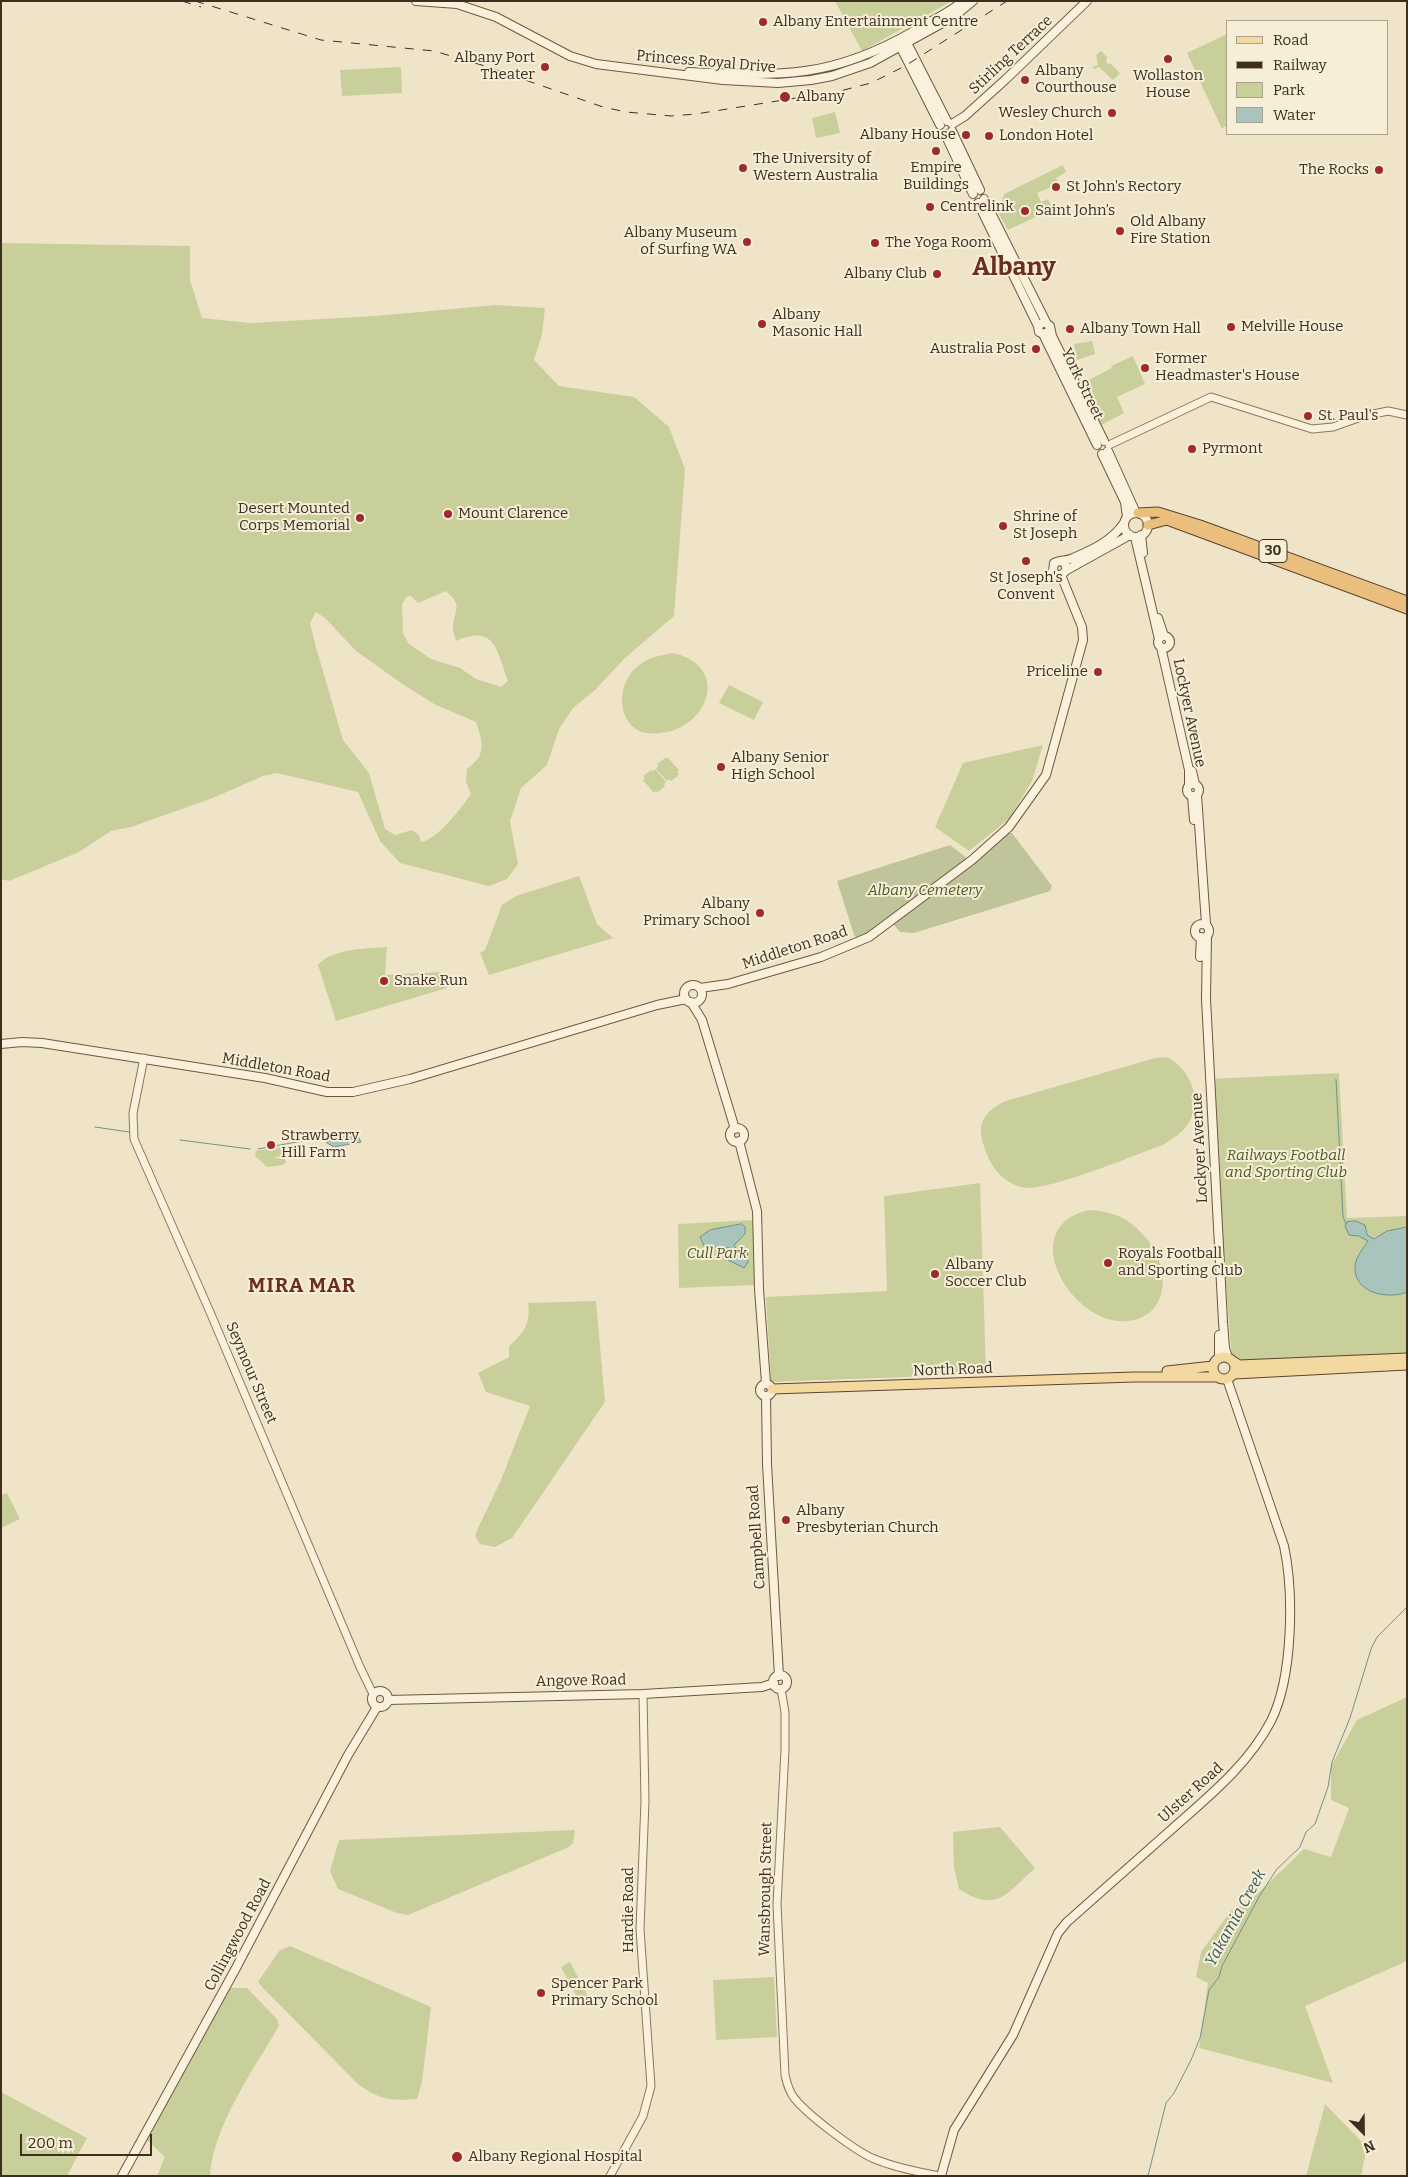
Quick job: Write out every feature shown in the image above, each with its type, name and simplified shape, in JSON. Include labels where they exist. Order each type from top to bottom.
[{"type":"highway","name":"30","points":[[1137,513],[1158,512],[1364,588],[1407,601]]},
{"type":"highway","name":"30","points":[[1148,525],[1167,520],[1288,560]]},
{"type":"highway","name":"30","points":[[1364,588],[1407,609]]},
{"type":"main road","name":"Princess Royal Drive","points":[[416,1],[457,4],[496,17],[570,56],[596,64],[778,82],[811,80],[851,70],[888,54],[902,42],[962,1]]},
{"type":"main road","name":"Princess Royal Drive","points":[[724,77],[815,71],[866,56],[902,42],[946,20],[973,1]]},
{"type":"main road","name":"Stirling Terrace","points":[[947,127],[966,116],[1087,1]]},
{"type":"main road","points":[[909,58],[918,40],[946,20]]},
{"type":"main road","points":[[902,42],[947,127]]},
{"type":"main road","points":[[888,54],[896,51],[909,58]]},
{"type":"main road","name":"York Street","points":[[947,127],[977,192],[973,199],[981,201],[1042,324],[1050,326],[1047,332],[1137,513]]},
{"type":"main road","name":"York Street","points":[[1104,447],[1125,502],[1125,520]]},
{"type":"main road","points":[[1137,513],[1145,517],[1148,525],[1135,536],[1064,573],[1054,573],[1052,568],[1056,562],[1072,559],[1108,541],[1115,536],[1125,520],[1137,513]]},
{"type":"main road","points":[[1125,520],[1124,528],[1135,536]]},
{"type":"main road","name":"Lockyer Avenue","points":[[1135,536],[1150,587],[1192,785],[1187,792],[1194,796],[1203,924]]},
{"type":"main road","points":[[1062,561],[1066,566],[1064,573]]},
{"type":"main road","name":"Middleton Road","points":[[1,1044],[42,1043],[265,1078],[327,1092],[353,1092],[410,1079],[657,1005],[694,996],[829,954],[869,937],[1002,834],[1046,775],[1050,754],[1084,633],[1064,573]]},
{"type":"main road","points":[[1203,924],[1209,931],[1204,936],[1196,931],[1203,924]]},
{"type":"main road","name":"Lockyer Avenue","points":[[1204,936],[1200,954],[1227,1359]]},
{"type":"main road","points":[[694,996],[735,1129],[730,1136],[734,1141],[739,1141],[757,1211],[769,1386]]},
{"type":"main road","points":[[1227,1359],[1239,1365],[1407,1358]]},
{"type":"main road","points":[[1217,1377],[1213,1366],[1227,1359]]},
{"type":"main road","points":[[1227,1359],[1236,1366],[1230,1377]]},
{"type":"main road","points":[[1230,1377],[1407,1365]]},
{"type":"main road","name":"North Road","points":[[1134,1377],[1213,1366]]},
{"type":"main road","name":"North Road","points":[[769,1386],[1134,1377],[1230,1377]]},
{"type":"main road","name":"Ulster Road","points":[[940,2176],[954,2130],[1013,2035],[1058,1933],[1067,1922],[1240,1767],[1272,1720],[1282,1692],[1287,1661],[1290,1574],[1284,1546],[1230,1377]]},
{"type":"main road","name":"Campbell Road","points":[[769,1386],[770,1395],[766,1396],[767,1464],[779,1676]]},
{"type":"main road","points":[[779,1676],[785,1678],[787,1683],[781,1689],[776,1687],[774,1683],[774,1680],[779,1676]]},
{"type":"main road","name":"Angove Road","points":[[388,1700],[643,1694],[742,1688],[774,1683]]},
{"type":"main road","points":[[379,1690],[385,1692],[388,1700],[386,1704],[377,1707],[372,1698],[373,1694],[379,1690]]},
{"type":"main road","name":"Collingwood Road","points":[[122,2176],[245,1950],[348,1754],[377,1707]]},
{"type":"street","points":[[1104,447],[1211,398],[1312,429],[1333,427],[1364,416],[1388,411],[1407,415]]},
{"type":"street","name":"Seymour Street","points":[[144,1058],[133,1113],[134,1139],[214,1321],[360,1668],[373,1694]]},
{"type":"street","name":"Wansbrough Street","points":[[781,1689],[785,1712],[785,1750],[779,1836],[778,1951],[785,2074],[788,2089],[795,2100],[820,2121],[870,2157],[886,2163],[940,2176]]},
{"type":"street","name":"Hardie Road","points":[[610,2176],[643,2116],[651,2086],[640,1929],[646,1801],[643,1694]]},
{"type":"green space","points":[[835,1],[952,1],[862,51]]},
{"type":"green space","points":[[1226,34],[1226,126],[1222,129],[1187,53]]},
{"type":"green space","points":[[1101,51],[1107,57],[1106,63],[1111,64],[1120,73],[1113,80],[1099,67],[1094,69],[1092,67],[1098,65],[1096,55]]},
{"type":"green space","points":[[401,67],[402,93],[342,96],[340,70]]},
{"type":"green space","points":[[835,112],[840,133],[816,138],[812,118]]},
{"type":"green space","points":[[1063,165],[1066,172],[1056,178],[1059,184],[1037,193],[1041,202],[1048,199],[1053,209],[1008,230],[999,214],[1004,194]]},
{"type":"green space","points":[[1,243],[190,246],[190,280],[202,318],[251,323],[375,316],[496,305],[545,308],[542,334],[534,360],[559,386],[634,397],[669,427],[685,469],[674,616],[624,659],[595,690],[573,708],[559,729],[547,765],[521,788],[510,821],[518,864],[507,879],[489,886],[400,863],[380,841],[358,792],[277,773],[263,776],[213,798],[131,827],[111,831],[79,852],[9,881],[1,879]],"holes":[[[446,591],[457,607],[453,626],[456,641],[469,636],[479,636],[487,638],[493,643],[508,681],[501,687],[476,679],[460,668],[431,659],[409,644],[403,633],[402,604],[406,597],[411,596],[418,603]],[[316,612],[325,618],[356,651],[401,683],[434,704],[476,722],[482,748],[478,758],[467,769],[466,782],[471,794],[441,830],[427,840],[421,842],[419,835],[412,830],[395,835],[385,829],[369,773],[343,740],[310,623]]]},
{"type":"green space","points":[[1092,341],[1095,354],[1077,360],[1074,344]]},
{"type":"green space","points":[[1133,356],[1145,384],[1117,397],[1124,413],[1101,425],[1081,384],[1112,368],[1111,366]]},
{"type":"green space","points":[[673,653],[691,660],[702,670],[707,683],[707,696],[701,709],[691,720],[678,729],[656,734],[639,731],[631,725],[623,709],[622,699],[626,681],[631,673],[642,663],[654,657]]},
{"type":"green space","points":[[729,685],[763,702],[754,720],[719,703]]},
{"type":"green space","points":[[1043,745],[1032,781],[1009,819],[969,851],[935,827],[963,763]]},
{"type":"green space","points":[[668,758],[679,770],[677,772],[679,775],[671,781],[669,779],[667,781],[656,769],[657,764]]},
{"type":"green space","points":[[655,769],[666,782],[665,786],[657,793],[656,791],[654,793],[643,780],[645,778],[643,776]]},
{"type":"green space","name":"Albany Cemetery","points":[[1007,833],[1012,833],[1052,886],[1050,891],[914,933],[900,932],[889,919],[868,935],[858,939],[854,935],[837,881],[950,845],[972,862]]},
{"type":"green space","points":[[579,876],[597,924],[613,938],[489,975],[480,953],[485,950],[502,905],[516,896]]},
{"type":"green space","name":"Snake Run","points":[[387,947],[385,975],[440,972],[447,988],[336,1021],[318,965],[331,956],[340,953]]},
{"type":"green space","points":[[1167,1057],[1175,1062],[1188,1077],[1192,1086],[1195,1105],[1193,1115],[1186,1127],[1177,1136],[1163,1145],[1069,1179],[1033,1188],[1021,1187],[1005,1180],[990,1162],[982,1139],[981,1126],[986,1115],[1000,1104],[1155,1058]]},
{"type":"green space","name":"Railways Football and Sporting Club","points":[[1339,1073],[1347,1218],[1407,1216],[1407,1355],[1239,1361],[1232,1359],[1209,1079]]},
{"type":"green space","points":[[289,1146],[283,1156],[273,1158],[285,1159],[286,1162],[283,1165],[267,1167],[255,1156],[256,1151]]},
{"type":"green space","name":"Albany Soccer Club","points":[[980,1183],[986,1374],[771,1382],[766,1297],[887,1291],[884,1196]]},
{"type":"green space","name":"Royals Football and Sporting Club","points":[[1089,1210],[1112,1214],[1135,1226],[1157,1255],[1161,1265],[1162,1276],[1160,1296],[1156,1305],[1149,1313],[1140,1318],[1118,1321],[1096,1314],[1077,1299],[1062,1280],[1054,1258],[1054,1238],[1066,1221]]},
{"type":"green space","name":"Cull Park","points":[[754,1220],[755,1285],[679,1288],[678,1224]]},
{"type":"green space","points":[[596,1301],[605,1402],[512,1538],[495,1547],[480,1544],[475,1536],[501,1480],[530,1406],[486,1392],[478,1373],[509,1357],[509,1346],[519,1337],[527,1322],[528,1303]]},
{"type":"green space","points":[[7,1493],[20,1519],[1,1528],[1,1495]]},
{"type":"green space","points":[[1407,1697],[1407,1961],[1305,2006],[1333,2083],[1199,2048],[1208,1983],[1196,1977],[1201,1952],[1230,1912],[1255,1896],[1304,1849],[1331,1857],[1349,1808],[1331,1800],[1331,1766],[1357,1720]]},
{"type":"green space","points":[[1000,1827],[1035,1868],[1001,1897],[983,1900],[959,1889],[954,1868],[953,1832]]},
{"type":"green space","points":[[575,1830],[573,1843],[569,1847],[408,1915],[397,1913],[338,1889],[330,1871],[339,1840]]},
{"type":"green space","points":[[290,1946],[431,2007],[422,2082],[417,2099],[400,2100],[380,2097],[359,2085],[262,1987],[258,1982],[279,1951]]},
{"type":"green space","points":[[570,1962],[589,1998],[580,2003],[561,1967]]},
{"type":"green space","points":[[774,1977],[777,2037],[716,2040],[713,1980]]},
{"type":"green space","points":[[230,1988],[247,1988],[277,2019],[279,2026],[236,2098],[219,2138],[210,2176],[157,2176],[165,2157],[147,2140]]},
{"type":"green space","points":[[1,2092],[87,2138],[67,2176],[1,2176]]},
{"type":"green space","points":[[1325,2104],[1367,2147],[1361,2176],[1306,2176]]},
{"type":"water","points":[[341,1133],[357,1134],[361,1142],[334,1147],[327,1143],[324,1137]]},
{"type":"water","points":[[1356,1221],[1365,1225],[1367,1235],[1374,1239],[1387,1231],[1407,1227],[1407,1292],[1391,1295],[1382,1294],[1373,1292],[1360,1283],[1356,1275],[1355,1266],[1360,1253],[1368,1241],[1359,1236],[1349,1235],[1345,1226],[1347,1222]]},
{"type":"water","points":[[742,1224],[745,1227],[745,1234],[734,1245],[736,1249],[747,1249],[748,1262],[744,1268],[728,1260],[727,1257],[731,1252],[730,1248],[704,1246],[700,1237],[710,1230]]},
{"type":"waterway","points":[[1336,1079],[1343,1217],[1346,1224]]},
{"type":"waterway","points":[[95,1127],[129,1132]]},
{"type":"waterway","points":[[258,1149],[324,1137]]},
{"type":"waterway","points":[[180,1140],[250,1149]]},
{"type":"waterway","name":"Yakamia Creek","points":[[1148,2176],[1166,2103],[1174,2093],[1200,2038],[1209,1990],[1219,1977],[1222,1966],[1260,1895],[1277,1869],[1300,1847],[1306,1832],[1315,1824],[1328,1787],[1332,1762],[1350,1718],[1371,1649],[1377,1637],[1407,1607]]},
{"type":"railway","points":[[182,1],[201,7]]},
{"type":"railway","points":[[195,1],[321,40],[434,51],[485,66],[603,107],[626,112],[671,116],[696,114],[840,91],[871,83],[905,66],[1007,1]]},
{"type":"place","name":"Albany Entertainment Centre","points":[[763,22]]},
{"type":"place","name":"Wollaston House","points":[[1168,59]]},
{"type":"place","name":"Albany Port Theater","points":[[545,67]]},
{"type":"place","name":"Albany Courthouse","points":[[1025,80]]},
{"type":"place","name":"Albany","points":[[785,97]]},
{"type":"place","name":"Wesley Church","points":[[1112,113]]},
{"type":"place","name":"Albany House","points":[[966,135]]},
{"type":"place","name":"London Hotel","points":[[989,136]]},
{"type":"place","name":"Empire Buildings","points":[[936,151]]},
{"type":"place","name":"The University of Western Australia","points":[[743,168]]},
{"type":"place","name":"The Rocks","points":[[1379,170]]},
{"type":"place","name":"St John's Rectory","points":[[1056,187]]},
{"type":"place","name":"Centrelink","points":[[930,207]]},
{"type":"place","name":"Saint John’s","points":[[1025,211]]},
{"type":"place","name":"Old Albany Fire Station","points":[[1120,231]]},
{"type":"place","name":"Albany Museum of Surfing WA","points":[[747,242]]},
{"type":"place","name":"The Yoga Room","points":[[875,243]]},
{"type":"place","name":"Albany Club","points":[[937,274]]},
{"type":"place","name":"Albany Masonic Hall","points":[[762,324]]},
{"type":"place","name":"Melville House","points":[[1231,327]]},
{"type":"place","name":"Albany Town Hall","points":[[1070,329]]},
{"type":"place","name":"Australia Post","points":[[1036,349]]},
{"type":"place","name":"Former Headmaster's House","points":[[1145,368]]},
{"type":"place","name":"St. Paul's","points":[[1308,416]]},
{"type":"place","name":"Pyrmont","points":[[1192,449]]},
{"type":"place","name":"Mount Clarence","points":[[448,514]]},
{"type":"place","name":"Desert Mounted Corps Memorial","points":[[360,518]]},
{"type":"place","name":"Shrine of St Joseph","points":[[1003,526]]},
{"type":"place","name":"St Joseph's Convent","points":[[1026,561]]},
{"type":"place","name":"Priceline","points":[[1098,672]]},
{"type":"place","name":"Albany Senior High School","points":[[721,767]]},
{"type":"place","name":"Albany Primary School","points":[[760,913]]},
{"type":"place","name":"Snake Run","points":[[384,981]]},
{"type":"place","name":"Strawberry Hill Farm","points":[[271,1145]]},
{"type":"place","name":"Royals Football and Sporting Club","points":[[1108,1263]]},
{"type":"place","name":"Albany Soccer Club","points":[[935,1274]]},
{"type":"place","name":"Albany Presbyterian Church","points":[[786,1520]]},
{"type":"place","name":"Spencer Park Primary School","points":[[541,1993]]},
{"type":"place","name":"Albany Regional Hospital","points":[[457,2157]]},
{"type":"district","name":"Albany","points":[[1014,268]]},
{"type":"district","name":"MIRA MAR","points":[[302,1286]]}]
